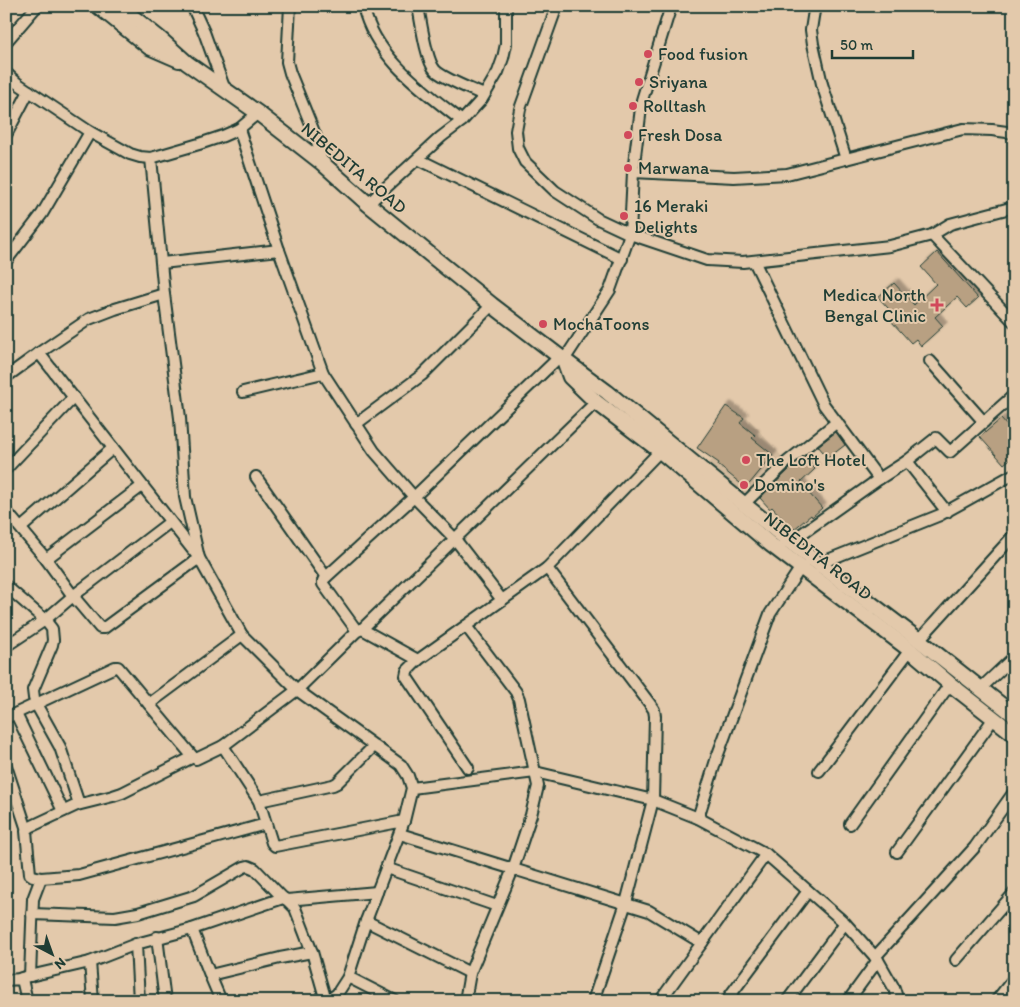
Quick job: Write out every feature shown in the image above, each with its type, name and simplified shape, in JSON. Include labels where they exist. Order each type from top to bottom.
[{"type":"street","points":[[6,42],[37,6]]},
{"type":"street","points":[[98,6],[149,47],[187,64]]},
{"type":"street","name":"NIBEDITA ROAD","points":[[119,6],[160,38],[187,64],[258,113],[322,163],[368,204],[492,305],[607,392],[818,564],[914,645],[950,684],[1014,734]]},
{"type":"street","points":[[192,6],[204,32],[225,90]]},
{"type":"street","points":[[290,6],[288,62],[290,73],[316,137],[322,163]]},
{"type":"street","points":[[363,6],[371,30],[388,56],[410,80],[462,121]]},
{"type":"street","points":[[418,6],[428,55],[436,72],[484,95]]},
{"type":"street","points":[[368,204],[441,137],[462,121],[484,95],[498,72],[503,58],[506,44],[506,6]]},
{"type":"street","points":[[557,6],[520,109],[516,131],[518,148],[525,162],[555,191],[598,219],[630,234],[707,260],[743,262],[890,246],[932,235],[950,224],[1014,207]]},
{"type":"street","points":[[418,660],[359,630],[323,584],[323,581],[561,358],[610,290],[630,234],[633,172],[642,100],[671,6]]},
{"type":"street","points":[[815,6],[812,17],[812,30],[815,52],[822,84],[846,159]]},
{"type":"street","points":[[6,73],[28,91],[90,132],[130,154],[140,157],[151,158],[223,136],[238,128],[258,113]]},
{"type":"street","points":[[6,135],[28,91]]},
{"type":"street","points":[[238,128],[323,373],[374,451],[414,497],[455,539],[502,600]]},
{"type":"street","points":[[633,172],[734,177],[788,174],[963,129],[1014,133]]},
{"type":"street","points":[[6,261],[42,214],[90,132]]},
{"type":"street","points":[[151,158],[164,294],[180,418],[185,497],[199,558]]},
{"type":"street","points":[[418,158],[622,259]]},
{"type":"street","points":[[932,235],[1014,322]]},
{"type":"street","points":[[162,263],[279,250]]},
{"type":"street","points":[[754,261],[821,400],[879,479]]},
{"type":"street","points":[[6,377],[89,319],[164,294]]},
{"type":"street","points":[[356,424],[422,375],[492,305]]},
{"type":"street","points":[[32,914],[115,917],[138,913],[194,896],[248,866],[255,869],[295,908],[312,952],[326,1001],[336,994],[348,977],[366,921],[400,834],[412,788],[408,776],[401,765],[297,690],[242,635],[199,558],[40,353]]},
{"type":"street","name":"NIBEDITA ROAD","points":[[561,358],[570,377],[596,402],[660,451],[770,544],[980,689],[1014,715]]},
{"type":"street","points":[[930,361],[984,422]]},
{"type":"street","points":[[243,392],[323,373]]},
{"type":"street","points":[[790,542],[907,461],[936,438],[950,452],[1014,395]]},
{"type":"street","points":[[6,469],[74,397]]},
{"type":"street","points":[[62,812],[9,716],[116,666],[120,668],[193,757],[199,758],[223,746],[297,690],[596,402]]},
{"type":"street","points":[[744,504],[787,462],[837,422]]},
{"type":"street","points":[[21,528],[113,448]]},
{"type":"street","points":[[468,768],[406,676],[407,671],[418,660],[547,568],[660,451]]},
{"type":"street","points":[[907,461],[947,512]]},
{"type":"street","points":[[818,564],[947,512],[1014,474]]},
{"type":"street","points":[[256,477],[326,577]]},
{"type":"street","points":[[46,559],[142,486]]},
{"type":"street","points":[[6,511],[102,629],[199,558]]},
{"type":"street","points":[[6,646],[45,620],[170,522]]},
{"type":"street","points":[[819,771],[914,645],[1014,536]]},
{"type":"street","points":[[698,818],[717,758],[770,614],[801,567]]},
{"type":"street","points":[[547,568],[654,710],[655,716],[653,800],[626,903],[593,1001]]},
{"type":"street","points":[[6,586],[52,628],[53,640],[34,690],[34,698],[60,747],[79,804]]},
{"type":"street","points":[[465,1001],[470,973],[512,869],[531,815],[538,786],[516,692],[466,626]]},
{"type":"street","points":[[149,704],[242,635]]},
{"type":"street","points":[[980,689],[1014,657]]},
{"type":"street","points":[[850,824],[950,684]]},
{"type":"street","points":[[897,852],[994,718]]},
{"type":"street","points":[[223,746],[259,801],[272,843],[275,846],[404,821]]},
{"type":"street","points":[[259,801],[333,785],[374,746]]},
{"type":"street","points":[[26,830],[79,804],[122,793],[193,757]]},
{"type":"street","points":[[6,766],[26,830],[30,873],[32,876],[41,878],[79,875],[266,824]]},
{"type":"street","points":[[412,788],[535,772],[653,800],[698,818],[766,854],[845,923],[877,959],[894,988],[898,1001]]},
{"type":"street","points":[[848,1001],[877,959],[975,847],[1014,792]]},
{"type":"street","points":[[400,834],[626,903],[653,913],[702,943]]},
{"type":"street","points":[[660,1001],[766,854]]},
{"type":"street","points":[[386,868],[497,906]]},
{"type":"street","points":[[28,1001],[23,980],[26,977],[32,899],[41,878]]},
{"type":"street","points":[[726,1001],[808,891]]},
{"type":"street","points":[[6,980],[90,962],[157,937],[192,929],[285,899],[377,892]]},
{"type":"street","points":[[956,960],[1014,893]]},
{"type":"street","points":[[366,921],[470,973]]},
{"type":"street","points":[[787,1001],[845,923]]},
{"type":"street","points":[[192,929],[221,1001]]},
{"type":"street","points":[[157,937],[165,1001]]},
{"type":"street","points":[[136,944],[139,1001]]},
{"type":"street","points":[[210,976],[312,952]]},
{"type":"street","points":[[90,962],[93,1001]]},
{"type":"street","points":[[348,977],[396,1001]]},
{"type":"street","points":[[996,1001],[1014,978]]},
{"type":"shaded area","points":[[747,417],[785,460],[748,495],[707,466]]},
{"type":"building","points":[[937,252],[978,298],[967,308],[957,297],[935,317],[943,326],[921,346],[916,339],[911,343],[892,322],[897,318],[878,297],[894,283],[914,305],[936,284],[921,267]]},
{"type":"building","points":[[726,406],[744,418],[740,423],[755,435],[752,438],[773,455],[746,488],[718,465],[719,463],[697,448]]},
{"type":"building","points":[[1001,419],[1014,434],[1014,456],[1004,464],[980,437]]},
{"type":"building","points":[[836,432],[845,445],[828,458],[818,446]]},
{"type":"building","points":[[804,457],[815,469],[800,483],[822,508],[793,530],[772,507],[770,509],[760,498]]},
{"type":"place","name":"Food fusion","points":[[648,54]]},
{"type":"place","name":"Sriyana","points":[[639,82]]},
{"type":"place","name":"Rolltash","points":[[633,106]]},
{"type":"place","name":"Fresh Dosa","points":[[628,135]]},
{"type":"place","name":"Marwana","points":[[628,168]]},
{"type":"place","name":"16 Meraki Delights","points":[[624,216]]},
{"type":"place","name":"Medica North Bengal Clinic","points":[[937,305]]},
{"type":"place","name":"MochaToons","points":[[543,324]]},
{"type":"place","name":"The Loft Hotel","points":[[746,460]]},
{"type":"place","name":"Domino's","points":[[744,485]]}]
